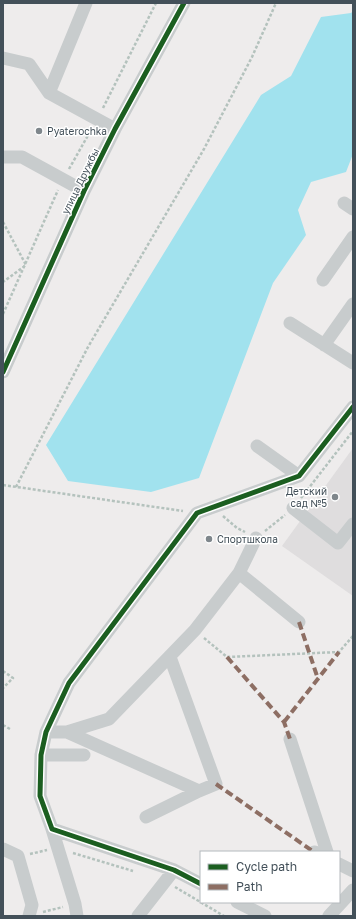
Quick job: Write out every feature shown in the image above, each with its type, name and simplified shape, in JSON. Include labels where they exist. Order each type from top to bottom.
[{"type":"street","points":[[49,93],[86,3]]},
{"type":"street","name":"улица Дружбы","points":[[3,372],[84,191],[115,129],[184,3]]},
{"type":"street","points":[[3,58],[29,64],[49,93],[115,129]]},
{"type":"street","points":[[3,157],[22,157],[84,191]]},
{"type":"street","points":[[323,280],[353,237]]},
{"type":"street","points":[[324,345],[353,304]]},
{"type":"street","points":[[290,323],[353,363]]},
{"type":"street","points":[[76,910],[52,829],[40,796],[41,755],[46,732],[68,683],[197,513],[299,476],[353,407]]},
{"type":"street","points":[[257,446],[299,476]]},
{"type":"street","points":[[293,508],[338,543],[353,524]]},
{"type":"street","points":[[46,732],[67,732],[109,719],[170,657],[194,630],[238,573],[256,538]]},
{"type":"street","points":[[238,573],[299,622]]},
{"type":"street","points":[[146,817],[216,784],[170,657]]},
{"type":"street","points":[[67,732],[199,791]]},
{"type":"street","points":[[290,739],[327,851]]},
{"type":"street","points":[[41,755],[84,755]]},
{"type":"street","points":[[52,829],[174,870],[200,883]]},
{"type":"street","points":[[3,849],[18,856],[30,911]]},
{"type":"street","points":[[340,864],[353,871]]},
{"type":"street","points":[[138,916],[174,870]]},
{"type":"street","points":[[329,916],[353,890]]},
{"type":"street","points":[[239,903],[265,916]]},
{"type":"path","points":[[3,314],[63,179],[98,119],[156,3]]},
{"type":"path","points":[[16,487],[88,347],[204,149],[252,57],[276,3]]},
{"type":"path","points":[[3,222],[26,265]]},
{"type":"path","points":[[3,282],[26,265]]},
{"type":"path","points":[[3,485],[197,513]]},
{"type":"path","points":[[221,515],[237,528],[256,538]]},
{"type":"path","points":[[194,630],[227,657],[339,652],[353,636]]},
{"type":"path","points":[[3,671],[12,678],[3,688]]},
{"type":"path","points":[[3,725],[10,729]]},
{"type":"path","points":[[18,856],[58,848],[136,872]]},
{"type":"path","points":[[165,881],[200,902]]},
{"type":"path","points":[[202,903],[224,916]]},
{"type":"path","points":[[30,911],[43,912],[76,910]]},
{"type":"shaded area","name":"Детский сад №5","points":[[353,448],[353,596],[282,546]]},
{"type":"water","points":[[353,11],[353,154],[346,172],[311,182],[298,210],[306,235],[273,283],[199,478],[151,492],[68,481],[46,445],[261,95],[291,76],[321,17],[351,13]]},
{"type":"marked path","points":[[299,622],[318,679]]},
{"type":"marked path","points":[[284,722],[339,652]]},
{"type":"marked path","points":[[227,657],[284,722],[290,739]]},
{"type":"marked path","points":[[216,784],[313,851]]},
{"type":"cycle path","points":[[3,372],[84,191],[115,129],[184,3]]},
{"type":"cycle path","points":[[200,883],[174,870],[52,829],[40,796],[41,755],[46,732],[69,683],[197,513],[299,476],[353,407]]},
{"type":"place","name":"Pyaterochka","points":[[39,131]]},
{"type":"place","name":"Детский сад №5","points":[[335,497]]},
{"type":"place","name":"Спортшкола","points":[[209,539]]}]
